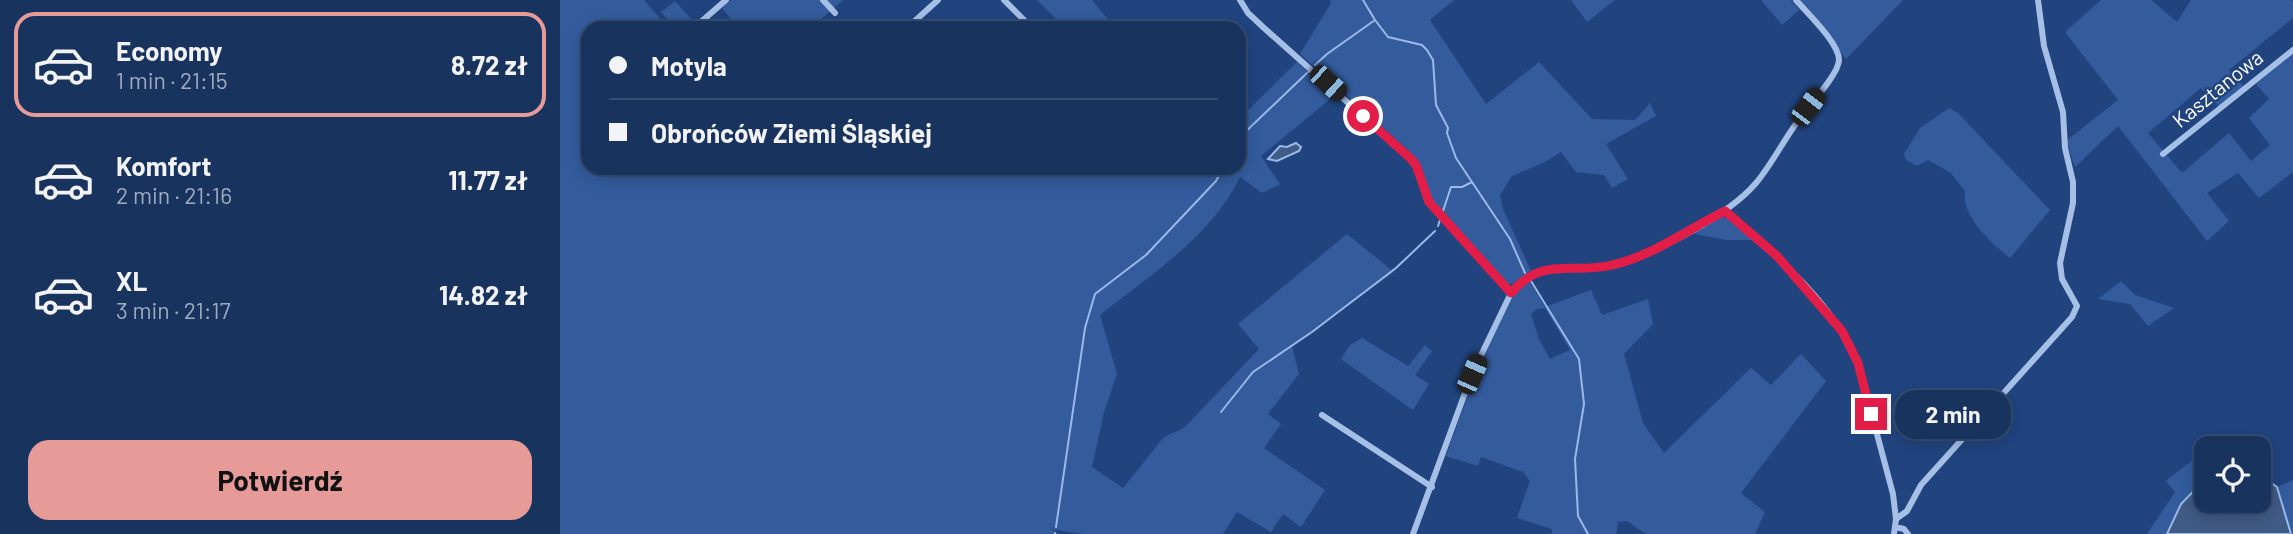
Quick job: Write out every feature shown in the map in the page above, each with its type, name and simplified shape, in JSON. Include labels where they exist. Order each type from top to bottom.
[{"type":"street","points":[[702,21],[726,0]]},
{"type":"street","points":[[823,0],[835,13]]},
{"type":"street","points":[[1004,0],[1025,21]]},
{"type":"street","points":[[1240,0],[1248,13],[1264,28],[1410,158],[1416,165],[1429,202],[1511,293]]},
{"type":"street","points":[[1413,534],[1472,374],[1511,293],[1520,282],[1546,269],[1610,266],[1658,248],[1725,211],[1756,182],[1838,66],[1835,46],[1796,0]]},
{"type":"street","points":[[1895,527],[1921,485],[2072,317],[2077,306],[2062,279],[2060,263],[2074,203],[2073,182],[2065,148],[2063,112],[2044,46],[2038,0]]},
{"type":"street","points":[[914,21],[933,2]]},
{"type":"street","name":"Kasztanowa","points":[[2164,154],[2293,50]]},
{"type":"street","points":[[1725,211],[1784,264],[1851,345],[1893,494],[1895,527]]},
{"type":"street","points":[[1322,415],[1432,487]]},
{"type":"street","points":[[1895,527],[1904,529],[1908,534]]},
{"type":"shaded area","points":[[560,0],[644,0],[662,21],[581,21],[581,175],[1246,175],[1246,121],[1249,118],[1247,111],[1297,62],[1334,96],[1261,156],[1280,184],[1262,193],[1240,177],[1228,199],[1196,236],[1159,270],[1100,315],[1117,374],[1104,412],[1092,467],[1123,488],[1164,437],[1184,428],[1259,349],[1238,324],[1347,234],[1394,272],[1292,346],[1299,374],[1268,414],[1281,424],[1264,448],[1325,490],[1301,527],[1283,514],[1271,532],[1237,512],[1223,534],[1083,534],[1050,529],[1060,534],[560,534]]},
{"type":"shaded area","points":[[731,0],[843,0],[819,21],[732,21],[722,8]]},
{"type":"shaded area","points":[[1037,0],[1092,0],[1109,21],[1054,21],[1056,19]]},
{"type":"shaded area","points":[[1330,0],[1454,0],[1430,20],[1486,104],[1539,62],[1592,119],[1635,120],[1650,103],[1656,116],[1606,144],[1628,179],[1612,188],[1604,175],[1576,172],[1561,152],[1512,176],[1500,195],[1503,209],[1531,271],[1512,284],[1504,283],[1435,205],[1426,191],[1418,163],[1407,149],[1300,54],[1331,3]]},
{"type":"shaded area","points":[[1571,0],[1615,0],[1587,22]]},
{"type":"shaded area","points":[[1761,0],[1791,0],[1799,10],[1782,25]]},
{"type":"shaded area","points":[[1799,0],[1903,0],[1846,59]]},
{"type":"shaded area","points":[[2101,0],[2151,0],[2177,22],[2191,0],[2293,2],[2293,18],[2229,70],[2244,87],[2219,106],[2201,88],[2148,133],[2182,173],[2229,133],[2251,161],[2270,145],[2249,118],[2269,99],[2256,84],[2293,54],[2293,172],[2259,198],[2238,173],[2207,193],[2229,221],[2207,241],[2118,126],[2075,167],[2066,141],[2118,100],[2065,32]]},
{"type":"shaded area","points":[[675,1],[693,21],[669,21],[661,12]]},
{"type":"shaded area","points":[[1949,108],[1958,113],[2050,210],[2010,258],[1979,229],[1968,210],[1965,191],[1951,173],[1928,160],[1917,166],[1906,160],[1904,154],[1920,128]]},
{"type":"shaded area","points":[[1296,143],[1301,147],[1299,151],[1277,161],[1268,159],[1280,146],[1287,147]]},
{"type":"shaded area","points":[[1720,216],[1729,219],[1752,240],[1727,240],[1689,233]]},
{"type":"shaded area","points":[[1529,281],[1545,307],[1591,290],[1602,315],[1648,299],[1653,324],[1624,354],[1643,423],[1664,453],[1751,368],[1771,385],[1801,354],[1826,381],[1741,493],[1765,512],[1755,534],[1646,534],[1627,521],[1618,522],[1616,534],[1552,534],[1552,529],[1517,518],[1530,481],[1523,472],[1481,457],[1478,466],[1446,456],[1478,368],[1513,296]],"holes":[[[1545,308],[1570,350],[1550,359],[1539,339],[1531,314],[1537,309]]]},
{"type":"shaded area","points":[[2121,281],[2135,295],[2174,308],[2148,326],[2130,304],[2098,299]]},
{"type":"shaded area","points":[[1362,338],[1408,366],[1425,345],[1432,351],[1415,375],[1429,384],[1413,410],[1341,359],[1350,345]]},
{"type":"shaded area","points":[[2194,459],[2194,490],[2181,504],[2167,534],[2147,534],[2175,492],[2166,481]]},
{"type":"shaded area","points":[[2293,480],[2293,534],[2291,534],[2277,487]]},
{"type":"shaded area","points":[[2271,483],[2277,487],[2291,534],[2167,534],[2181,504],[2194,490],[2194,513],[2271,513]]},
{"type":"waterway","points":[[1363,0],[1388,37],[1422,45],[1433,60],[1436,105],[1448,128],[1447,133],[1456,158],[1510,239],[1525,273]]},
{"type":"waterway","points":[[1315,65],[1375,20]]},
{"type":"waterway","points":[[1246,131],[1308,72]]},
{"type":"waterway","points":[[1056,527],[1085,328],[1095,294],[1146,255],[1219,175]]},
{"type":"waterway","points":[[1443,211],[1451,187],[1462,187],[1472,182]]},
{"type":"waterway","points":[[1438,226],[1440,220]]},
{"type":"waterway","points":[[1221,412],[1253,372],[1312,332],[1396,268],[1435,231]]},
{"type":"waterway","points":[[1531,281],[1579,359],[1584,404],[1575,459],[1578,516],[1588,534]]},
{"type":"route","points":[[1363,116],[1416,165],[1429,202],[1511,293],[1520,282],[1546,269],[1590,268],[1627,261],[1658,248],[1725,211],[1777,256],[1842,331],[1858,363],[1871,414]]}]
